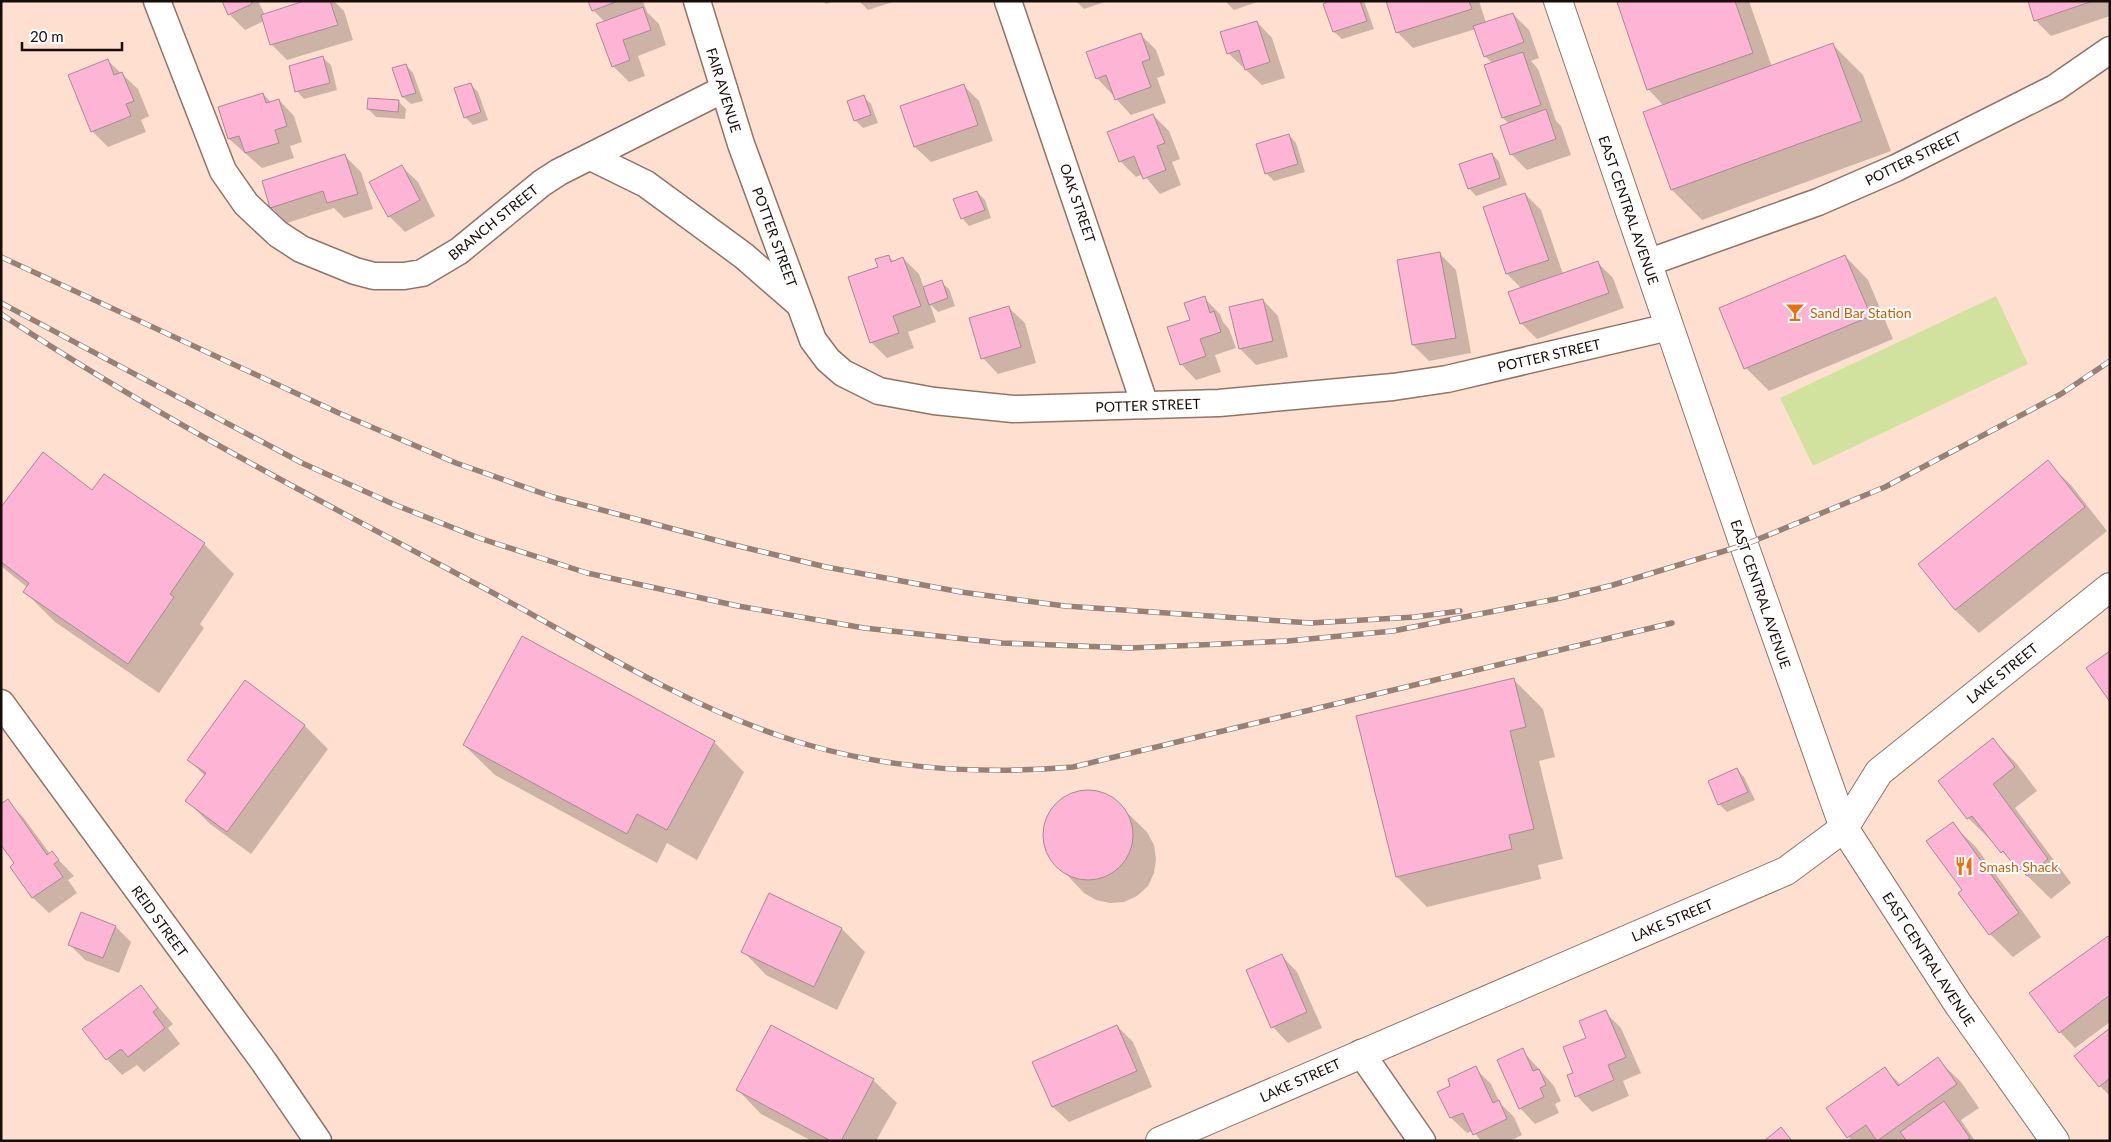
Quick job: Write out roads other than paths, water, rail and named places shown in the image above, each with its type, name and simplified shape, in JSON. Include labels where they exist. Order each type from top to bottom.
[{"type":"main road","name":"EAST CENTRAL AVENUE","points":[[1558,1],[1744,546],[1844,828],[1958,1004],[2055,1141]]},
{"type":"main road","name":"LAKE STREET","points":[[1160,1141],[1786,871],[1844,828],[1879,772],[2110,587]]},
{"type":"street","name":"BRANCH STREET","points":[[157,1],[222,171],[246,204],[278,234],[302,249],[355,271],[374,276],[404,276],[433,268],[459,252],[542,182],[724,89]]},
{"type":"street","name":"FAIR AVENUE","points":[[697,1],[753,178]]},
{"type":"street","name":"OAK STREET","points":[[1008,1],[1145,405]]},
{"type":"street","name":"POTTER STREET","points":[[1647,263],[1818,202],[1896,168],[2055,88],[2110,50]]},
{"type":"street","points":[[591,157],[653,190],[744,256],[800,305]]},
{"type":"street","name":"POTTER STREET","points":[[753,178],[813,340],[828,360],[843,373],[879,391],[934,401],[1013,409],[1219,403],[1393,387],[1447,379],[1670,328]]},
{"type":"street","name":"REID STREET","points":[[1,703],[264,1062],[318,1141]]},
{"type":"street","points":[[1361,1054],[1422,1141]]},
{"type":"railway","points":[[1,257],[341,414],[456,463],[553,497],[730,544],[826,567],[961,592],[1065,606],[1311,623],[1415,617],[1460,611]]},
{"type":"railway","points":[[1,303],[302,463],[393,504],[479,538],[587,573],[738,606],[864,628],[1002,643],[1130,648],[1288,641],[1393,631],[1556,599],[1613,585],[1744,545],[1885,487],[2061,394],[2110,361]]},
{"type":"railway","points":[[1,314],[118,388],[178,423],[628,668],[703,705],[741,721],[780,736],[852,756],[925,767],[962,769],[999,770],[1073,767],[1672,623]]},
{"type":"place","name":"Sand Bar Station","points":[[1795,312]]},
{"type":"place","name":"Smash Shack","points":[[1964,866]]}]
